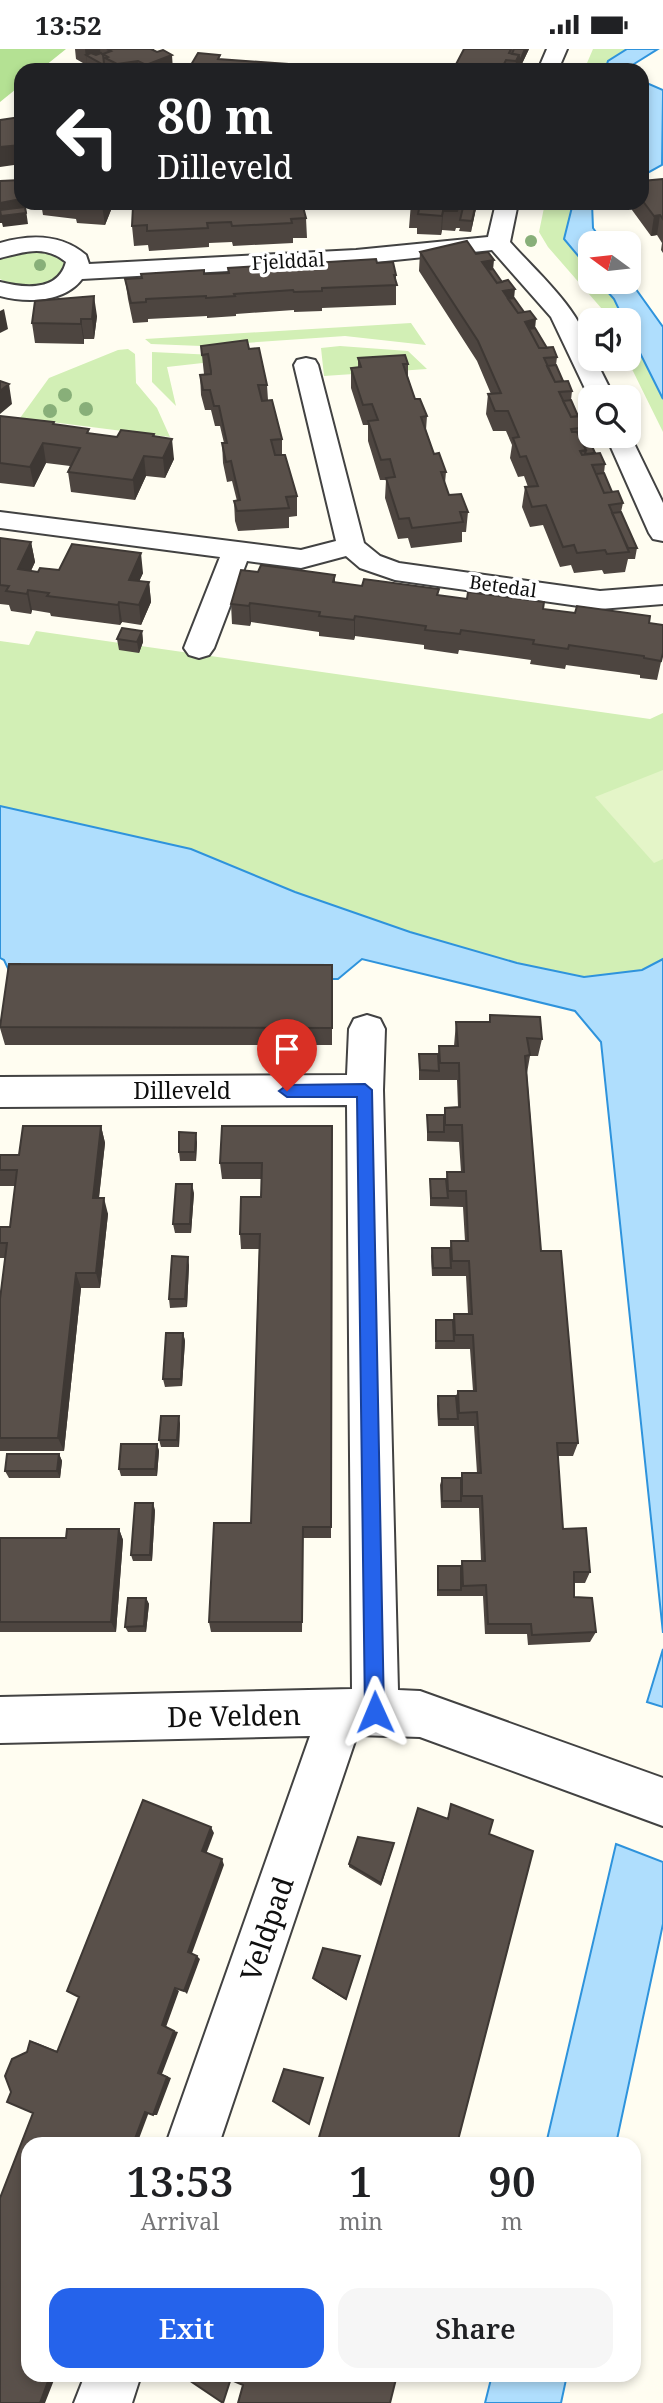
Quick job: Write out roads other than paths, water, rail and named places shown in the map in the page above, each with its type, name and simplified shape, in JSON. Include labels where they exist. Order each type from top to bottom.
[{"type":"street","points":[[505,210],[498,243],[562,314],[595,385]]},
{"type":"street","name":"Fjelddal","points":[[0,289],[20,293],[48,291],[68,282],[78,272],[356,257],[498,243]]},
{"type":"street","points":[[0,251],[15,245],[51,244],[68,250],[78,260],[78,272]]},
{"type":"street","points":[[0,520],[301,559],[351,546],[306,365]]},
{"type":"street","points":[[624,448],[663,533]]},
{"type":"street","name":"Betedal","points":[[351,546],[370,562],[395,571],[600,600],[663,595]]},
{"type":"street","points":[[199,648],[237,551]]},
{"type":"street","name":"Veldpad","points":[[195,2137],[358,1713],[367,1029]]},
{"type":"street","name":"Dilleveld","points":[[0,1091],[365,1090]]},
{"type":"street","name":"De Velden","points":[[0,1720],[420,1714],[663,1801]]},
{"type":"street","points":[[103,2403],[110,2382]]},
{"type":"water","points":[[627,49],[658,49],[636,63],[607,63]]},
{"type":"water","points":[[649,84],[663,90],[662,165],[649,172]]},
{"type":"water","points":[[571,210],[592,210],[595,231],[578,231],[578,256],[564,239]]},
{"type":"water","points":[[610,294],[639,294],[663,327],[663,399],[641,355],[641,308],[618,308]]},
{"type":"water","points":[[0,806],[191,849],[295,892],[410,932],[517,963],[584,977],[642,970],[663,959],[663,1633],[601,1042],[575,1011],[362,959],[338,979],[12,977],[4,960],[0,958]]},
{"type":"water","points":[[663,1649],[663,1707],[647,1702]]},
{"type":"water","points":[[616,1844],[663,1862],[663,1924],[617,2137],[548,2137]]},
{"type":"water","points":[[490,2382],[566,2382],[561,2403],[485,2403]]}]
